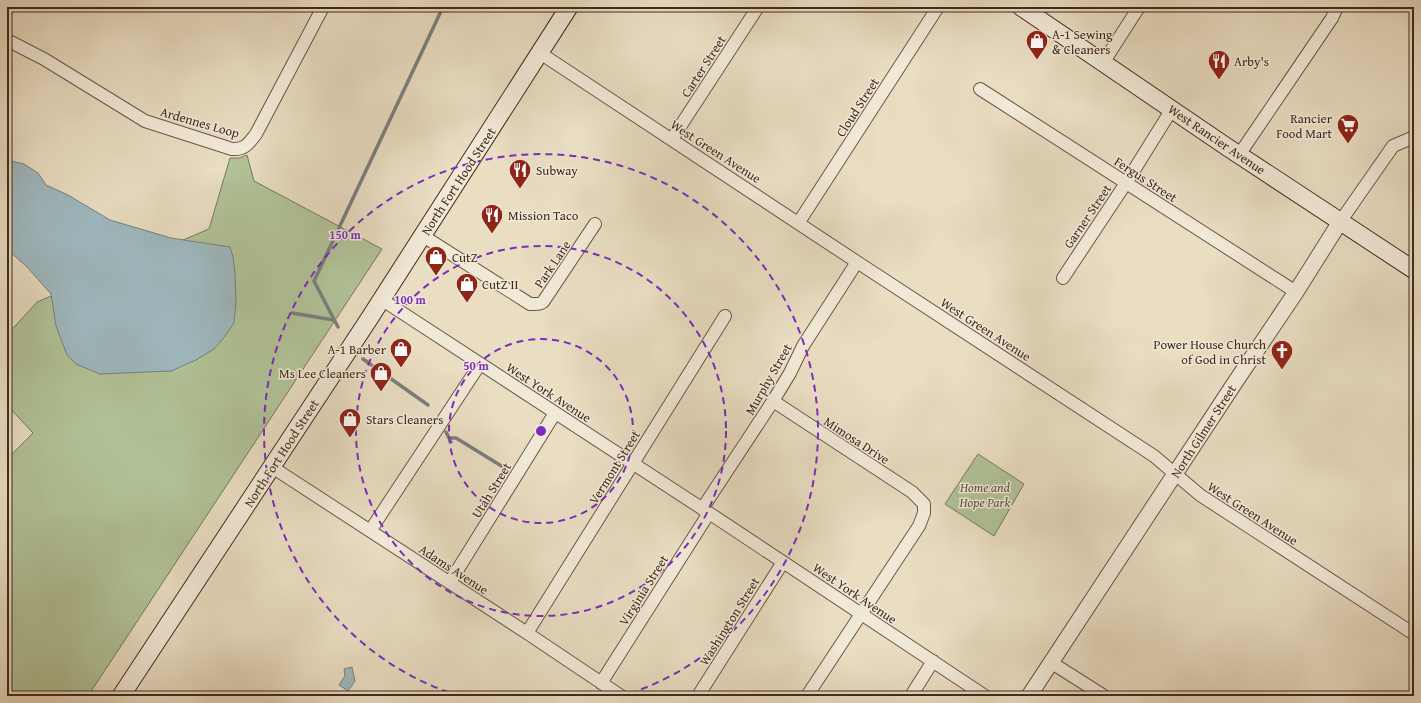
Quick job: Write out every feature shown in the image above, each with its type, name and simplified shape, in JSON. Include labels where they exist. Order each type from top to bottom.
[{"type":"main road","name":"North Fort Hood Street","points":[[121,696],[423,236],[569,7]]},
{"type":"main road","name":"West Rancier Avenue","points":[[1021,7],[1340,222],[1414,270]]},
{"type":"street","name":"Ardennes Loop","points":[[7,40],[44,59],[145,121],[238,150],[248,146],[256,134],[323,7]]},
{"type":"street","name":"Carter Street","points":[[672,139],[758,7]]},
{"type":"street","name":"Cloud Street","points":[[799,222],[938,7]]},
{"type":"street","points":[[1103,63],[1139,7]]},
{"type":"street","points":[[1240,155],[1332,18],[1337,7]]},
{"type":"street","name":"West Green Avenue","points":[[540,53],[1154,456],[1200,495],[1414,634]]},
{"type":"street","name":"Fergus Street","points":[[980,89],[1296,292]]},
{"type":"street","name":"Garner Street","points":[[1063,278],[1126,183],[1172,109]]},
{"type":"street","name":"North Gilmer Street","points":[[1029,696],[1296,292],[1340,222],[1394,146],[1414,137]]},
{"type":"street","name":"Park Lane","points":[[423,236],[530,304],[540,304],[543,302],[595,224]]},
{"type":"street","name":"Murphy Street","points":[[706,511],[790,373],[803,346],[857,262]]},
{"type":"street","name":"West York Avenue","points":[[381,299],[706,511],[985,696]]},
{"type":"street","name":"Vermont Street","points":[[527,633],[725,316]]},
{"type":"street","points":[[370,531],[480,364]]},
{"type":"street","name":"Mimosa Drive","points":[[773,401],[912,492],[924,504],[924,513],[919,526],[861,613]]},
{"type":"street","name":"Utah Street","points":[[450,582],[555,413]]},
{"type":"street","name":"Adams Avenue","points":[[272,467],[450,582],[621,696]]},
{"type":"street","name":"Virginia Street","points":[[601,683],[706,511]]},
{"type":"street","name":"Washington Street","points":[[698,696],[783,562]]},
{"type":"street","points":[[807,696],[861,613]]},
{"type":"street","points":[[911,696],[933,661]]},
{"type":"street","points":[[1052,663],[1104,696]]},
{"type":"green space","points":[[247,155],[254,181],[382,249],[88,696],[7,696],[7,459],[33,433],[7,405],[7,335],[37,302],[209,229],[230,158],[239,158]]},
{"type":"green space","name":"Home and Hope Park","points":[[978,454],[1024,484],[994,536],[945,504]]},
{"type":"water","points":[[7,160],[24,164],[38,173],[46,185],[68,195],[110,220],[171,238],[230,247],[235,274],[236,301],[234,323],[214,349],[196,360],[171,371],[100,374],[76,364],[67,355],[56,326],[51,294],[27,267],[7,249]]},
{"type":"water","points":[[352,667],[355,681],[348,691],[339,685],[345,676],[344,669]]},
{"type":"waterway","points":[[338,327],[314,281],[443,7]]},
{"type":"waterway","points":[[292,313],[334,320]]},
{"type":"waterway","points":[[363,359],[428,405]]},
{"type":"waterway","points":[[446,432],[451,442]]},
{"type":"waterway","points":[[449,438],[456,438],[508,470]]},
{"type":"place","name":"A-1 Sewing & Cleaners","points":[[1037,60]]},
{"type":"place","name":"Arby's","points":[[1219,80]]},
{"type":"place","name":"Rancier Food Mart","points":[[1348,144]]},
{"type":"place","name":"Subway","points":[[520,190]]},
{"type":"place","name":"Mission Taco","points":[[492,234]]},
{"type":"place","name":"CutZ","points":[[436,276]]},
{"type":"place","name":"CutZ II","points":[[467,304]]},
{"type":"place","name":"A-1 Barber","points":[[401,368]]},
{"type":"place","name":"Power House Church of God in Christ","points":[[1282,370]]},
{"type":"place","name":"Ms Lee Cleaners","points":[[381,392]]},
{"type":"place","name":"Stars Cleaners","points":[[350,438]]}]
